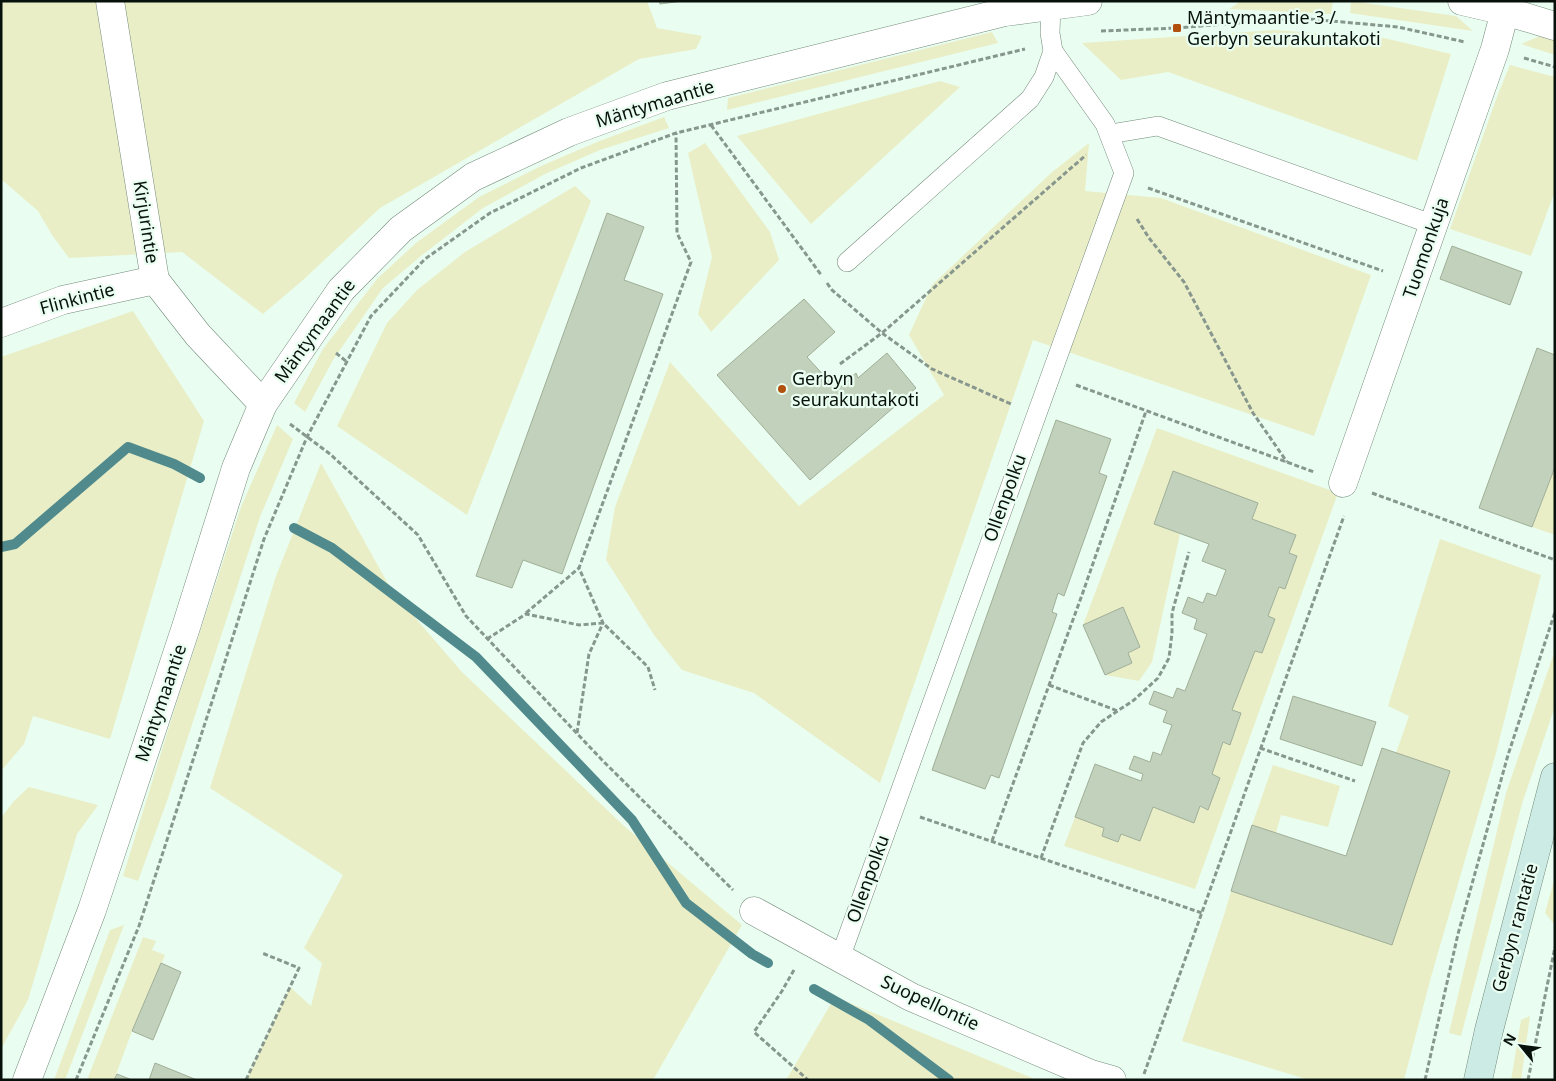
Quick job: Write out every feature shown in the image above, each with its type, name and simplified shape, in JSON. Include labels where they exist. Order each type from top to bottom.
[{"type":"main road","name":"Gerbyn rantatie","points":[[1478,1080],[1498,995],[1555,777]]},
{"type":"street","name":"Kirjurintie","points":[[110,1],[155,280],[198,335],[264,404]]},
{"type":"street","name":"Mäntymaantie","points":[[27,1080],[92,910],[186,627],[236,468],[264,404],[341,290],[400,229],[473,177],[569,132],[667,96],[1002,7],[1051,6],[1088,1]]},
{"type":"street","points":[[1462,1],[1505,11],[1555,26]]},
{"type":"street","name":"Tuomonkuja","points":[[1349,485],[1434,225],[1495,49],[1505,11]]},
{"type":"street","name":"Flinkintie","points":[[1,324],[63,300],[155,280]]},
{"type":"street","name":"Suopellontie","points":[[754,911],[911,997],[1091,1074],[1112,1080]]},
{"type":"lane","points":[[847,262],[1030,99],[1044,77],[1052,47],[1051,6]]},
{"type":"lane","points":[[1052,47],[1106,124],[1124,172],[1122,179]]},
{"type":"lane","points":[[1110,134],[1158,126],[1434,225]]},
{"type":"lane","name":"Ollenpolku","points":[[840,958],[1122,179]]},
{"type":"path","points":[[1100,31],[1177,28],[1298,18],[1398,27],[1495,49],[1555,67]]},
{"type":"path","points":[[76,1080],[139,926],[222,674],[264,539],[307,437],[371,316],[425,259],[490,213],[582,168],[676,133],[1052,47]]},
{"type":"path","points":[[488,639],[526,614],[579,568],[691,262],[677,233],[676,133]]},
{"type":"path","points":[[1122,179],[1388,273]]},
{"type":"path","points":[[1112,204],[1135,216],[1149,238],[1184,282],[1253,413],[1287,463]]},
{"type":"path","points":[[840,364],[882,333],[932,369],[1036,415]]},
{"type":"path","points":[[1050,376],[1555,560]]},
{"type":"path","points":[[264,404],[330,454],[418,535],[466,616],[577,733],[754,911]]},
{"type":"path","points":[[992,841],[1146,411]]},
{"type":"path","points":[[1142,1080],[1260,748],[1349,485]]},
{"type":"path","points":[[1041,858],[1083,743],[1101,722],[1134,700],[1158,678],[1168,658],[1172,634],[1172,613],[1189,552]]},
{"type":"path","points":[[579,568],[603,623],[648,667],[655,690]]},
{"type":"path","points":[[1425,1080],[1458,934],[1471,887],[1508,755],[1555,612]]},
{"type":"path","points":[[526,614],[579,625],[603,623]]},
{"type":"path","points":[[577,733],[589,654],[603,623]]},
{"type":"path","points":[[1049,685],[1118,711]]},
{"type":"path","points":[[1260,748],[1355,781]]},
{"type":"path","points":[[893,809],[1202,913]]},
{"type":"path","points":[[808,1080],[754,1032],[782,992],[810,942]]},
{"type":"path","points":[[1528,1080],[1555,947]]},
{"type":"path","points":[[246,1080],[299,968],[262,953]]},
{"type":"green space","points":[[1,1],[647,1],[657,28],[702,36],[696,49],[639,59],[380,208],[303,280],[263,314],[182,252],[69,258],[52,235],[38,211],[1,179]]},
{"type":"green space","points":[[1241,1],[1333,1],[1331,14],[1229,9]]},
{"type":"green space","points":[[1351,1],[1456,16],[1473,31],[1350,13]]},
{"type":"green space","points":[[1274,30],[1384,38],[1451,54],[1417,161],[1168,72],[1121,80],[1082,43]]},
{"type":"green space","points":[[992,32],[998,43],[727,110],[728,98]]},
{"type":"green space","points":[[1540,36],[1555,41],[1555,55],[1521,44]]},
{"type":"green space","points":[[1510,65],[1555,77],[1555,191],[1531,256],[1450,229]]},
{"type":"green space","points":[[940,81],[960,87],[811,224],[737,136]]},
{"type":"green space","points":[[664,117],[669,128],[600,150],[545,174],[483,208],[383,288],[333,360],[305,412],[294,403],[323,349],[377,279],[416,243],[479,197],[541,166],[597,142]]},
{"type":"green space","points":[[705,143],[770,232],[779,260],[711,332],[698,314],[712,257],[688,153]]},
{"type":"green space","points":[[1089,143],[1085,191],[1161,198],[1371,275],[1314,436],[1033,340],[880,783],[754,693],[682,670],[654,635],[606,560],[615,507],[670,362],[799,506],[944,395],[909,335],[932,285],[1051,173]]},
{"type":"green space","points":[[575,186],[591,201],[467,515],[337,426],[387,323],[417,290],[465,252]]},
{"type":"green space","points":[[133,311],[204,421],[110,739],[33,716],[24,744],[1,771],[1,357]]},
{"type":"green space","points":[[277,425],[293,439],[260,517],[167,801],[138,881],[123,876],[178,698],[241,507]]},
{"type":"green space","points":[[1157,428],[1338,493],[1195,889],[1064,846],[1075,817],[1104,828],[1102,836],[1118,842],[1121,834],[1140,841],[1153,807],[1194,823],[1200,807],[1208,810],[1220,778],[1212,774],[1223,742],[1230,744],[1241,713],[1232,710],[1255,651],[1262,653],[1275,619],[1268,616],[1279,587],[1285,589],[1297,557],[1289,553],[1296,535],[1252,519],[1258,503],[1173,472],[1154,524],[1180,534],[1152,662],[1139,681],[1105,675],[1132,663],[1128,653],[1140,647],[1123,608],[1083,625]]},
{"type":"green space","points":[[321,463],[392,591],[462,672],[624,826],[742,925],[653,1080],[246,1080],[290,987],[311,1006],[322,963],[304,948],[343,875],[210,788],[276,576]]},
{"type":"green space","points":[[1555,467],[1555,535],[1532,527]]},
{"type":"green space","points":[[1440,539],[1541,575],[1496,753],[1431,977],[1404,1080],[1309,1080],[1182,1041],[1231,891],[1392,944],[1450,771],[1396,753],[1409,716],[1388,706]]},
{"type":"green space","points":[[1555,650],[1555,706],[1522,804],[1461,1036],[1449,1033],[1506,793]]},
{"type":"green space","points":[[1273,765],[1340,786],[1328,827],[1281,815],[1276,833],[1252,825]]},
{"type":"green space","points":[[29,787],[98,805],[77,834],[28,1000],[1,1049],[1,818],[14,801]]},
{"type":"green space","points":[[1555,877],[1555,923],[1554,924],[1545,913]]},
{"type":"green space","points":[[124,925],[65,1080],[54,1080],[110,930]]},
{"type":"green space","points":[[143,937],[156,941],[152,950],[165,955],[132,1031],[114,1080],[87,1080]]},
{"type":"green space","points":[[835,997],[1037,1080],[786,1080]]},
{"type":"green space","points":[[1530,1016],[1521,1080],[1511,1080],[1521,1020]]},
{"type":"building","points":[[659,1],[682,1],[660,4]]},
{"type":"building","points":[[607,213],[644,227],[624,280],[663,294],[562,574],[523,560],[512,588],[476,576]]},
{"type":"building","points":[[1452,246],[1522,272],[1510,305],[1440,279]]},
{"type":"building","name":"Gerbyn seurakuntakoti","points":[[804,299],[835,332],[807,357],[837,390],[856,373],[858,378],[887,353],[916,388],[810,480],[717,375]]},
{"type":"building","points":[[1537,348],[1555,355],[1555,467],[1532,527],[1479,508]]},
{"type":"building","points":[[1056,420],[1111,439],[1099,473],[1107,476],[1064,596],[1058,593],[1052,612],[1057,614],[999,778],[991,775],[985,789],[932,770]]},
{"type":"building","points":[[1173,471],[1258,503],[1252,519],[1296,535],[1289,553],[1297,556],[1285,589],[1279,587],[1268,616],[1275,619],[1262,653],[1255,651],[1232,710],[1241,713],[1230,745],[1223,742],[1212,774],[1220,778],[1208,810],[1200,806],[1194,823],[1153,807],[1140,841],[1121,834],[1118,842],[1102,836],[1104,828],[1075,817],[1095,764],[1141,781],[1143,774],[1129,769],[1134,756],[1150,762],[1153,752],[1161,755],[1172,725],[1163,722],[1167,711],[1149,704],[1154,691],[1173,698],[1177,688],[1185,691],[1207,634],[1194,629],[1197,619],[1182,613],[1188,597],[1203,603],[1207,593],[1216,596],[1226,570],[1202,561],[1209,544],[1154,524]]},
{"type":"building","points":[[1123,607],[1140,647],[1128,653],[1132,663],[1105,675],[1083,625]]},
{"type":"building","points":[[1293,696],[1376,722],[1362,766],[1280,739]]},
{"type":"building","points":[[1382,748],[1450,771],[1392,945],[1231,891],[1252,825],[1346,856]]},
{"type":"building","points":[[161,963],[181,972],[153,1040],[132,1031]]},
{"type":"building","points":[[155,1063],[197,1080],[149,1080]]},
{"type":"building","points":[[117,1074],[132,1080],[114,1080]]},
{"type":"waterway","points":[[1,547],[15,544],[128,447],[174,464],[200,478]]},
{"type":"waterway","points":[[294,528],[332,548],[476,657],[632,820],[686,903],[752,954],[768,963]]},
{"type":"waterway","points":[[814,989],[869,1020],[949,1080]]},
{"type":"place","name":"Mäntymaantie 3 / Gerbyn seurakuntakoti","points":[[1177,28]]},
{"type":"place","name":"Gerbyn seurakuntakoti","points":[[782,389]]}]
